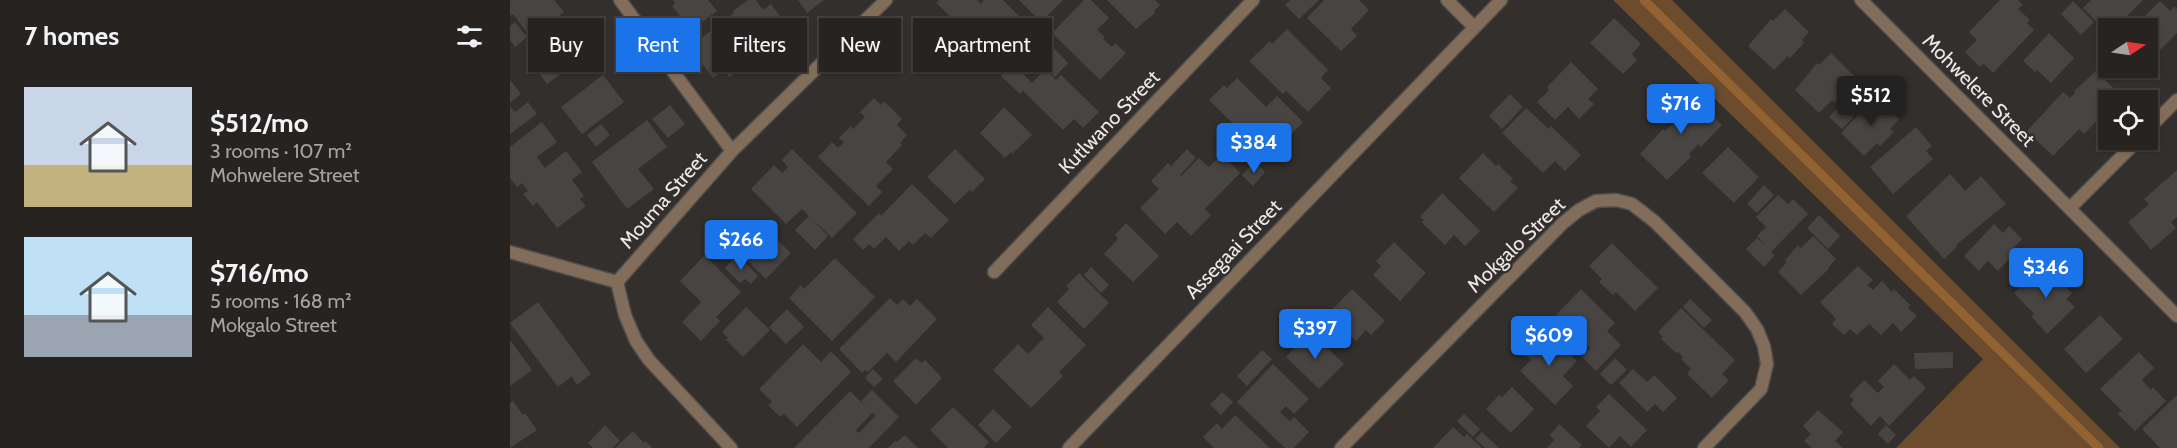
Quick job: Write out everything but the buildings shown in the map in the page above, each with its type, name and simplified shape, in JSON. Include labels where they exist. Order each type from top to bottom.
[{"type":"street","points":[[620,0],[732,151]]},
{"type":"street","name":"Mouma Street","points":[[617,282],[732,151],[886,0]]},
{"type":"street","name":"Kutlwano Street","points":[[994,272],[1253,0]]},
{"type":"street","points":[[1447,0],[1474,27]]},
{"type":"street","name":"Assegaai Street","points":[[1069,448],[1501,0]]},
{"type":"street","name":"Mohwelere Street","points":[[1862,0],[2177,316]]},
{"type":"street","points":[[2158,119],[2177,100]]},
{"type":"street","points":[[2070,207],[2128,150]]},
{"type":"street","name":"Mokgalo Street","points":[[1341,448],[1563,223],[1579,210],[1596,201],[1616,200],[1632,204],[1655,222],[1744,312],[1757,329],[1764,346],[1767,364],[1761,389],[1704,448]]},
{"type":"street","points":[[510,252],[617,282],[625,315],[636,341],[649,360],[731,448]]},
{"type":"shaded area","points":[[1613,0],[1672,0],[2120,448],[1896,448],[1983,359]]},
{"type":"waterway","points":[[1644,0],[2099,448]]}]
